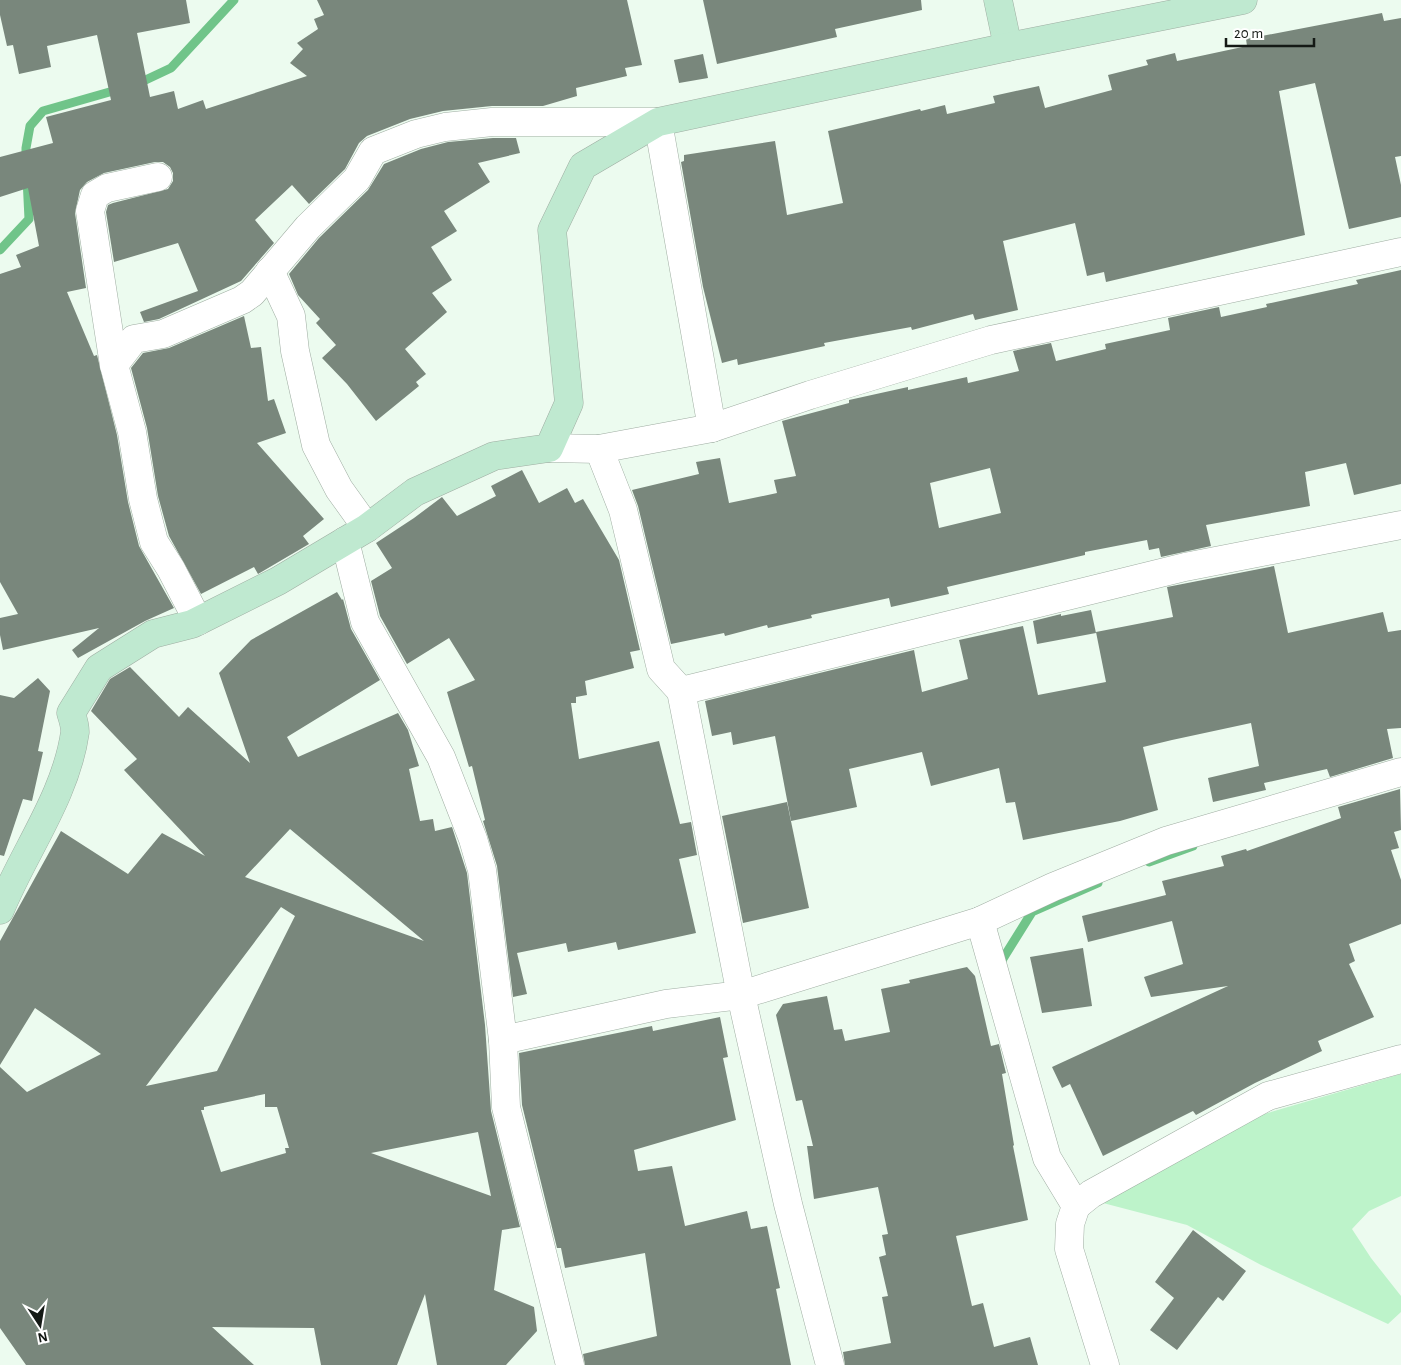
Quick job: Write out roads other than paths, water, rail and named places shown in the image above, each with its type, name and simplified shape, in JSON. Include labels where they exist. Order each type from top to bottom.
[{"type":"street","points":[[998,0],[1008,46]]},
{"type":"street","points":[[114,365],[134,339],[163,334],[242,300],[252,293],[308,227],[357,179],[373,151],[416,134],[445,127],[492,122],[658,122],[1008,46],[1243,0]]},
{"type":"street","points":[[658,122],[712,428]]},
{"type":"street","points":[[548,448],[569,403],[552,230],[583,166],[658,122]]},
{"type":"street","points":[[158,178],[107,188],[96,195],[90,211],[114,365],[132,432],[143,499],[154,542],[171,569],[198,621]]},
{"type":"street","points":[[0,910],[14,877],[61,786],[75,730],[71,713],[99,668],[153,634],[198,621],[278,581],[356,535],[415,492],[456,472],[494,456],[548,448],[599,449],[712,428],[810,395],[991,340],[1401,252]]},
{"type":"street","points":[[270,271],[291,316],[295,351],[316,445],[339,489],[356,535],[365,622],[441,757],[473,839],[482,870],[503,1040],[506,1107],[570,1365]]},
{"type":"street","points":[[599,449],[623,510],[661,669],[680,691],[741,995],[788,1204],[830,1365]]},
{"type":"street","points":[[680,691],[1185,567],[1401,525]]},
{"type":"street","points":[[503,1040],[666,1004],[741,995],[980,921],[1053,887],[1166,841],[1401,772]]},
{"type":"street","points":[[980,921],[1047,1158],[1076,1206]]},
{"type":"street","points":[[1105,1365],[1069,1249],[1070,1224],[1076,1206],[1091,1194],[1268,1096],[1401,1059]]},
{"type":"waterway","points":[[137,84],[171,68],[234,0]]},
{"type":"waterway","points":[[26,160],[30,126],[43,111],[120,89]]},
{"type":"waterway","points":[[0,250],[29,219],[27,178]]},
{"type":"waterway","points":[[1149,862],[1193,846]]},
{"type":"waterway","points":[[999,965],[1032,912],[1098,883]]}]
